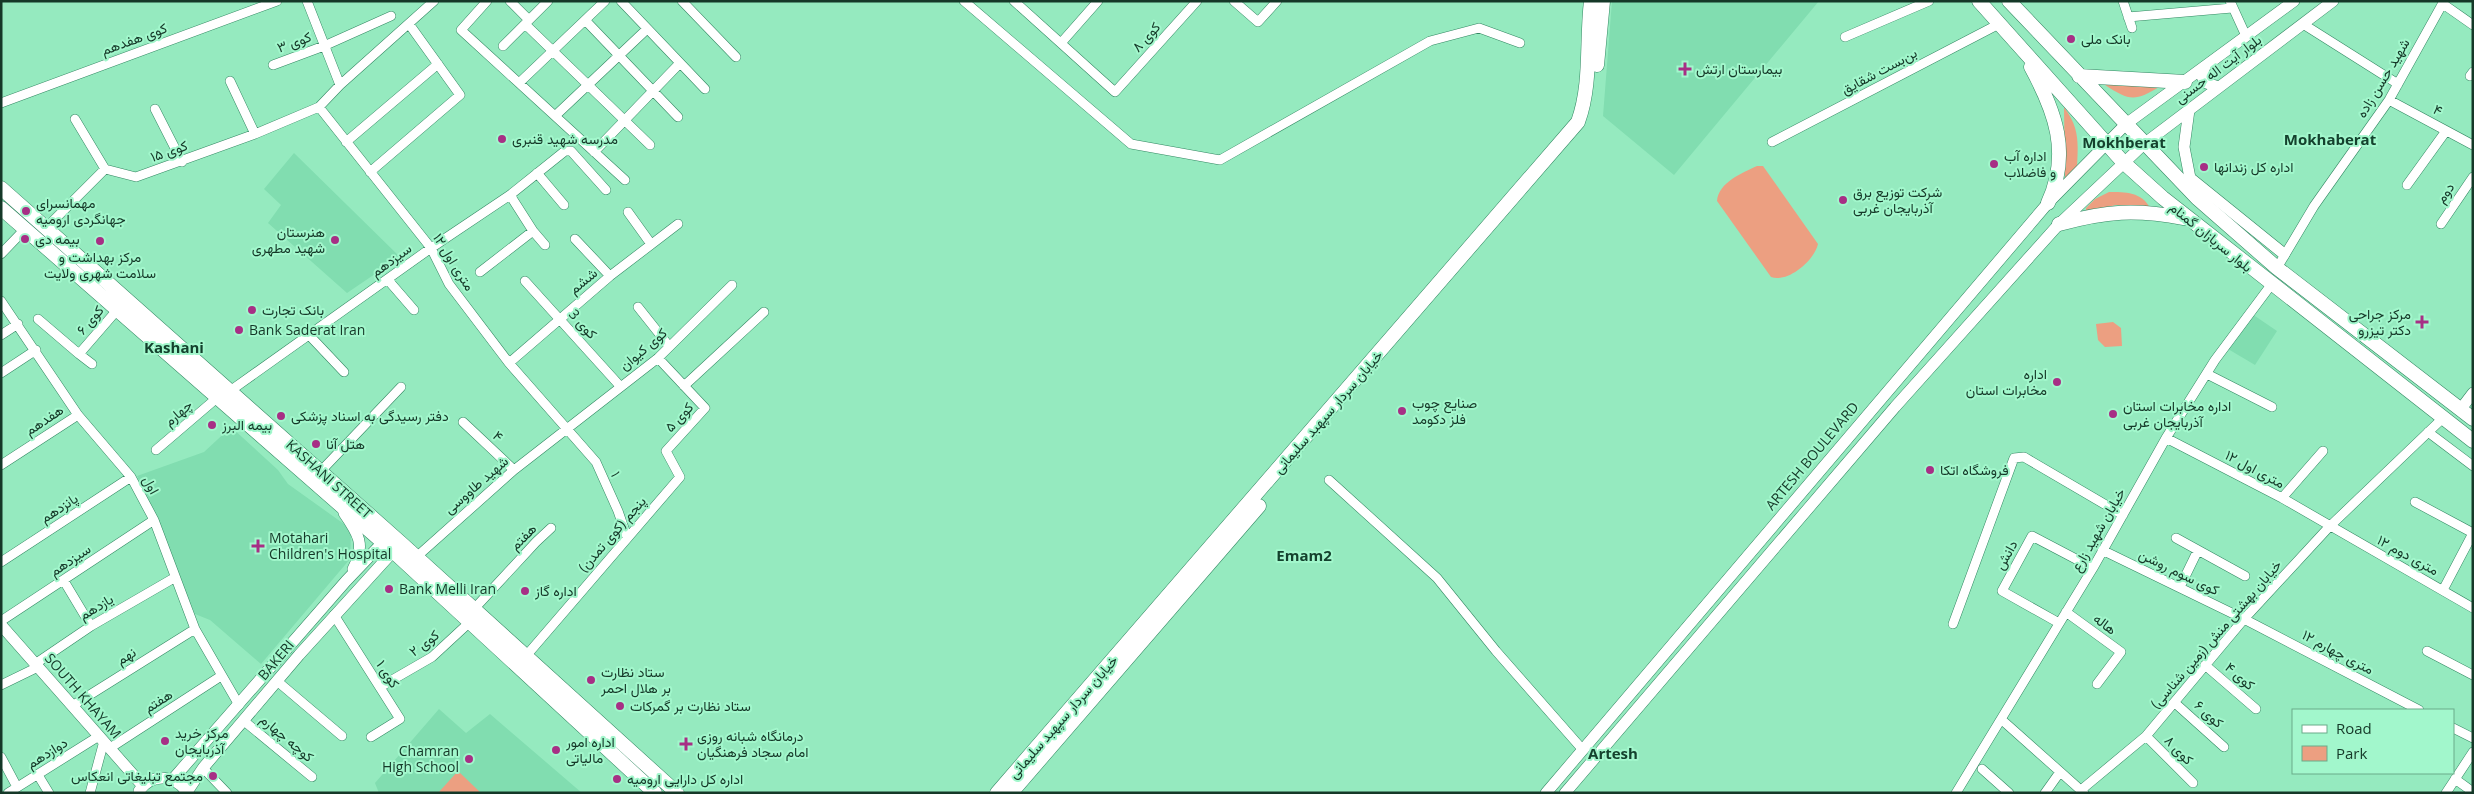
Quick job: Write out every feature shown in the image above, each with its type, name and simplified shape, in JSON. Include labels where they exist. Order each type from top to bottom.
[{"type":"main road","name":"خیابان سردار سپهبد سلیمانی","points":[[997,793],[1578,122],[1585,102],[1591,1]]},
{"type":"main road","name":"خیابان سردار سپهبد سلیمانی","points":[[1012,793],[1586,128],[1590,118],[1596,87],[1603,1]]},
{"type":"main road","name":"بلوار سربازان گمنام","points":[[1979,1],[2123,162],[2186,219],[2473,441]]},
{"type":"main road","name":"بلوار سربازان گمنام","points":[[2008,1],[2197,198],[2277,268],[2473,419]]},
{"type":"main road","name":"بلوار آیت اله حسنی","points":[[2106,143],[2126,124],[2294,1]]},
{"type":"main road","name":"بلوار آیت اله حسنی","points":[[2123,162],[2144,144],[2333,1]]},
{"type":"main road","points":[[2018,44],[2052,108],[2055,123],[2059,149],[2058,172],[2048,203]]},
{"type":"main road","points":[[2205,66],[2202,76],[2204,82],[2218,88]]},
{"type":"main road","points":[[2079,76],[2185,82]]},
{"type":"main road","points":[[2189,110],[2184,147],[2190,178],[2197,198]]},
{"type":"main road","name":"ARTESH BOULEVARD","points":[[1546,793],[2048,203],[2106,143]]},
{"type":"main road","points":[[1566,793],[1895,407],[2059,224],[2123,162]]},
{"type":"main road","points":[[2190,178],[2284,254]]},
{"type":"main road","name":"KASHANI STREET","points":[[1,188],[224,394],[338,503],[392,543]]},
{"type":"main road","name":"KASHANI STREET","points":[[1,208],[118,310],[320,472],[412,561],[474,615],[526,656],[677,793]]},
{"type":"main road","points":[[2059,224],[2117,212],[2148,212],[2186,219]]},
{"type":"main road","points":[[1943,328],[1956,340]]},
{"type":"main road","points":[[2460,410],[2473,393]]},
{"type":"main road","points":[[1883,396],[1895,407]]},
{"type":"main road","points":[[338,503],[356,531],[360,544],[360,556],[346,581]]},
{"type":"main road","name":"BAKERI","points":[[172,779],[346,581],[392,543]]},
{"type":"main road","name":"BAKERI","points":[[187,792],[203,768],[334,616],[392,543]]},
{"type":"main road","points":[[474,615],[655,793]]},
{"type":"main road","name":"SOUTH KHAYAM","points":[[1,625],[104,742],[141,790]]},
{"type":"main road","points":[[289,648],[299,655]]},
{"type":"main road","points":[[1583,750],[1594,759]]},
{"type":"main road","points":[[141,790],[153,779],[172,779],[187,792]]},
{"type":"street","name":"کوی هفدهم","points":[[1,104],[277,1]]},
{"type":"street","points":[[307,1],[340,86]]},
{"type":"street","points":[[319,108],[340,86],[434,1]]},
{"type":"street","points":[[487,1],[461,30],[624,180]]},
{"type":"street","points":[[510,1],[552,51],[650,145]]},
{"type":"street","points":[[519,83],[605,1]]},
{"type":"street","points":[[621,1],[706,89]]},
{"type":"street","points":[[682,1],[736,57]]},
{"type":"street","points":[[964,1],[1131,144],[1220,160],[1430,41],[1479,28],[1520,43]]},
{"type":"street","points":[[1014,1],[1061,43],[1098,1]]},
{"type":"street","name":"کوی ۸","points":[[1061,43],[1115,92],[1197,1]]},
{"type":"street","points":[[1234,1],[1258,22],[1277,1]]},
{"type":"street","points":[[1845,37],[1929,1]]},
{"type":"street","points":[[2123,1],[2132,28]]},
{"type":"street","points":[[504,46],[546,2]]},
{"type":"street","points":[[2443,2],[2473,24]]},
{"type":"street","name":"شهید حسن زاده","points":[[2277,268],[2314,206],[2389,100],[2443,2]]},
{"type":"street","points":[[2128,17],[2231,4],[2246,36]]},
{"type":"street","points":[[324,46],[391,16]]},
{"type":"street","points":[[585,20],[678,117]]},
{"type":"street","points":[[370,172],[460,95],[409,24]]},
{"type":"street","name":"بن‌بست شقایق","points":[[1772,142],[1999,24]]},
{"type":"street","points":[[2303,24],[2398,84]]},
{"type":"street","points":[[555,116],[648,28]]},
{"type":"street","name":"کوی ۳","points":[[272,64],[324,46]]},
{"type":"street","points":[[594,152],[680,63]]},
{"type":"street","points":[[346,142],[438,64]]},
{"type":"street","points":[[230,81],[255,134]]},
{"type":"street","name":"۴","points":[[2389,100],[2473,145]]},
{"type":"street","points":[[155,108],[182,162]]},
{"type":"street","name":"۱۲ متری اول","points":[[319,108],[431,248],[449,284],[509,363],[567,430]]},
{"type":"street","name":"کوی ۱۵","points":[[105,169],[136,177],[182,162],[319,108]]},
{"type":"street","points":[[46,228],[105,169],[75,119]]},
{"type":"street","points":[[2407,185],[2446,130]]},
{"type":"street","name":"سیزدهم","points":[[224,394],[431,248],[510,195],[568,150],[606,190]]},
{"type":"street","points":[[537,174],[564,205]]},
{"type":"street","name":"دوم","points":[[2441,224],[2473,177]]},
{"type":"street","points":[[510,195],[532,230],[545,245]]},
{"type":"street","points":[[628,212],[651,244]]},
{"type":"street","name":"ششم","points":[[509,363],[610,276],[678,224]]},
{"type":"street","points":[[1,254],[26,228]]},
{"type":"street","points":[[480,272],[532,230]]},
{"type":"street","points":[[575,239],[610,276]]},
{"type":"street","points":[[388,280],[414,310]]},
{"type":"street","name":"کوی 3","points":[[525,281],[620,386]]},
{"type":"street","name":"کوی کیوان","points":[[567,430],[620,386],[658,358],[732,285]]},
{"type":"street","name":"خیابان شهید زارع","points":[[1956,793],[2066,612],[2166,438],[2207,374],[2271,285]]},
{"type":"street","name":"اول","points":[[1,301],[78,414],[131,477],[154,520],[174,578],[195,629],[238,705]]},
{"type":"street","points":[[638,307],[669,346]]},
{"type":"street","name":"کوی ۶","points":[[38,320],[79,354],[118,310]]},
{"type":"street","points":[[684,386],[764,312]]},
{"type":"street","points":[[1,335],[18,324]]},
{"type":"street","points":[[309,335],[344,372]]},
{"type":"street","points":[[1,373],[36,350]]},
{"type":"street","points":[[79,354],[92,364]]},
{"type":"street","name":"کوی ۵","points":[[658,358],[705,408],[666,451]]},
{"type":"street","points":[[2207,374],[2272,407]]},
{"type":"street","points":[[320,472],[401,387]]},
{"type":"street","name":"چهارم","points":[[156,450],[224,394]]},
{"type":"street","name":"هفدهم","points":[[1,465],[78,414]]},
{"type":"street","name":"خیابان بهشتی منش (زمین شناسی)","points":[[2002,720],[2083,792],[2146,736],[2244,619],[2329,527],[2443,418]]},
{"type":"street","name":"۴","points":[[463,422],[514,470]]},
{"type":"street","name":"شهید طاووسی","points":[[412,561],[514,470],[567,430]]},
{"type":"street","name":"۱","points":[[567,430],[596,462],[618,511],[627,538]]},
{"type":"street","points":[[2428,432],[2473,466]]},
{"type":"street","name":"۱۲ متری اول","points":[[2166,438],[2282,498],[2329,527]]},
{"type":"street","name":"پنجم (کوی تمدن)","points":[[526,656],[680,477],[666,451]]},
{"type":"street","points":[[2282,498],[2322,451]]},
{"type":"street","points":[[1953,624],[2014,458],[2024,457],[2123,515]]},
{"type":"street","name":"پانزدهم","points":[[1,562],[131,477]]},
{"type":"street","points":[[1329,480],[1437,578],[1496,651],[1583,750]]},
{"type":"street","points":[[2415,502],[2473,533],[2443,590]]},
{"type":"street","name":"سیزدهم","points":[[1,621],[154,520]]},
{"type":"street","name":"۱۲ متری دوم","points":[[2329,527],[2473,608]]},
{"type":"street","name":"هفتم","points":[[474,615],[536,542],[551,528]]},
{"type":"street","name":"دانش","points":[[2059,623],[2002,591],[2032,536],[2092,568]]},
{"type":"street","points":[[2176,538],[2245,576]]},
{"type":"street","name":"کوی سوم روشن","points":[[2102,550],[2244,619]]},
{"type":"street","points":[[2180,587],[2198,550]]},
{"type":"street","name":"یازدهم","points":[[1,685],[36,665],[91,626],[174,578]]},
{"type":"street","points":[[64,581],[91,626]]},
{"type":"street","name":"هاله","points":[[2066,612],[2121,652],[2098,684]]},
{"type":"street","name":"کوی ۲","points":[[380,687],[432,657],[474,615]]},
{"type":"street","name":"کوی ۱","points":[[334,616],[400,719],[370,737]]},
{"type":"street","name":"۱۲ متری چهارم","points":[[2244,619],[2417,709]]},
{"type":"street","name":"نهم","points":[[72,706],[195,629]]},
{"type":"street","points":[[2426,651],[2473,675]]},
{"type":"street","name":"کوی ۴","points":[[2205,665],[2256,709]]},
{"type":"street","name":"هفتم","points":[[104,742],[221,676]]},
{"type":"street","points":[[277,681],[342,736]]},
{"type":"street","name":"کوی ۶","points":[[2175,703],[2224,747]]},
{"type":"street","name":"کوچه چهارم","points":[[244,720],[312,777]]},
{"type":"street","points":[[2454,728],[2473,738]]},
{"type":"street","name":"کوی ۸","points":[[2146,736],[2192,783]]},
{"type":"street","points":[[90,793],[104,742]]},
{"type":"street","name":"دوازدهم","points":[[8,793],[38,775],[104,742]]},
{"type":"street","points":[[2446,793],[2473,752]]},
{"type":"street","points":[[1,757],[17,787]]},
{"type":"street","points":[[203,768],[227,793]]},
{"type":"street","points":[[1982,769],[2009,793]]},
{"type":"street","points":[[2045,793],[2060,772]]},
{"type":"street","points":[[38,775],[49,793]]},
{"type":"street","points":[[2455,779],[2473,792]]},
{"type":"shaded area","name":"بیمارستان ارتش","points":[[1612,1],[1819,1],[1674,175],[1603,116]]},
{"type":"shaded area","name":"هنرستان شهید مطهری","points":[[294,153],[400,257],[347,293],[268,223],[281,205],[264,189]]},
{"type":"shaded area","points":[[2252,314],[2277,331],[2255,365],[2228,349]]},
{"type":"shaded area","name":"Motahari Children's Hospital","points":[[231,427],[278,470],[288,484],[344,524],[351,534],[350,559],[261,664],[210,620],[195,614],[137,476],[204,452]]},
{"type":"shaded area","name":"Chamran High School","points":[[439,709],[466,733],[490,714],[582,793],[379,793],[375,783]]},
{"type":"green space","points":[[2105,85],[2161,86],[2144,95],[2132,98],[2120,94]]},
{"type":"green space","points":[[2064,107],[2073,122],[2078,143],[2077,168],[2065,181]]},
{"type":"green space","points":[[1757,166],[1763,166],[1818,244],[1816,251],[1806,263],[1785,277],[1771,277],[1717,201],[1722,188],[1727,183],[1738,175]]},
{"type":"green space","points":[[2109,192],[2138,196],[2150,208],[2116,205],[2086,212],[2086,208],[2095,199]]},
{"type":"green space","points":[[2113,322],[2121,328],[2122,346],[2105,347],[2098,340],[2096,324]]},
{"type":"green space","points":[[458,771],[481,793],[438,793]]},
{"type":"place","name":"بانک ملى","points":[[2071,39]]},
{"type":"place","name":"بیمارستان ارتش","points":[[1685,69]]},
{"type":"place","name":"مدرسه شهید قنبری","points":[[502,139]]},
{"type":"place","name":"اداره آب و فاضلاب","points":[[1994,164]]},
{"type":"place","name":"اداره کل زندانها","points":[[2204,167]]},
{"type":"place","name":"شرکت توزیع برق آذربایجان غربی","points":[[1843,200]]},
{"type":"place","name":"مهمانسرای جهانگردى ارومیه","points":[[26,211]]},
{"type":"place","name":"بیمه دی","points":[[25,239]]},
{"type":"place","name":"هنرستان شهید مطهری","points":[[335,240]]},
{"type":"place","name":"مرکز بهداشت و سلامت شهری ولایت","points":[[100,241]]},
{"type":"place","name":"بانک تجارت","points":[[252,310]]},
{"type":"place","name":"مرکز جراحی دکتر تیزرو","points":[[2422,322]]},
{"type":"place","name":"Bank Saderat Iran","points":[[239,330]]},
{"type":"place","name":"اداره مخابرات استان","points":[[2057,382]]},
{"type":"place","name":"صنایع چوب فلز دکومد","points":[[1402,411]]},
{"type":"place","name":"اداره مخابرات استان آذربایجان غربی","points":[[2113,414]]},
{"type":"place","name":"دفتر رسیدگی به اسناد پزشکی","points":[[281,416]]},
{"type":"place","name":"بیمه البرز","points":[[212,425]]},
{"type":"place","name":"هتل آنا","points":[[316,444]]},
{"type":"place","name":"فروشگاه اتکا","points":[[1930,470]]},
{"type":"place","name":"Motahari Children's Hospital","points":[[258,546]]},
{"type":"place","name":"Bank Melli Iran","points":[[389,589]]},
{"type":"place","name":"اداره گاز","points":[[525,591]]},
{"type":"place","name":"ستاد نظارت بر هلال احمر","points":[[591,680]]},
{"type":"place","name":"ستاد نظارت بر گمرکات","points":[[620,706]]},
{"type":"place","name":"مرکز خرید آذربایجان","points":[[165,741]]},
{"type":"place","name":"درمانگاه شبانه روزی امام سجاد فرهنگیان","points":[[686,744]]},
{"type":"place","name":"اداره امور مالیاتی","points":[[556,750]]},
{"type":"place","name":"Chamran High School","points":[[469,759]]},
{"type":"place","name":"مجتمع تبلیغاتی انعکاس","points":[[213,776]]},
{"type":"place","name":"اداره کل دارایی ارومیه","points":[[617,779]]},
{"type":"district","name":"Mokhaberat","points":[[2330,140]]},
{"type":"district","name":"Mokhberat","points":[[2124,143]]},
{"type":"district","name":"Kashani","points":[[174,348]]},
{"type":"district","name":"Emam2","points":[[1304,556]]},
{"type":"district","name":"Artesh","points":[[1613,754]]}]
